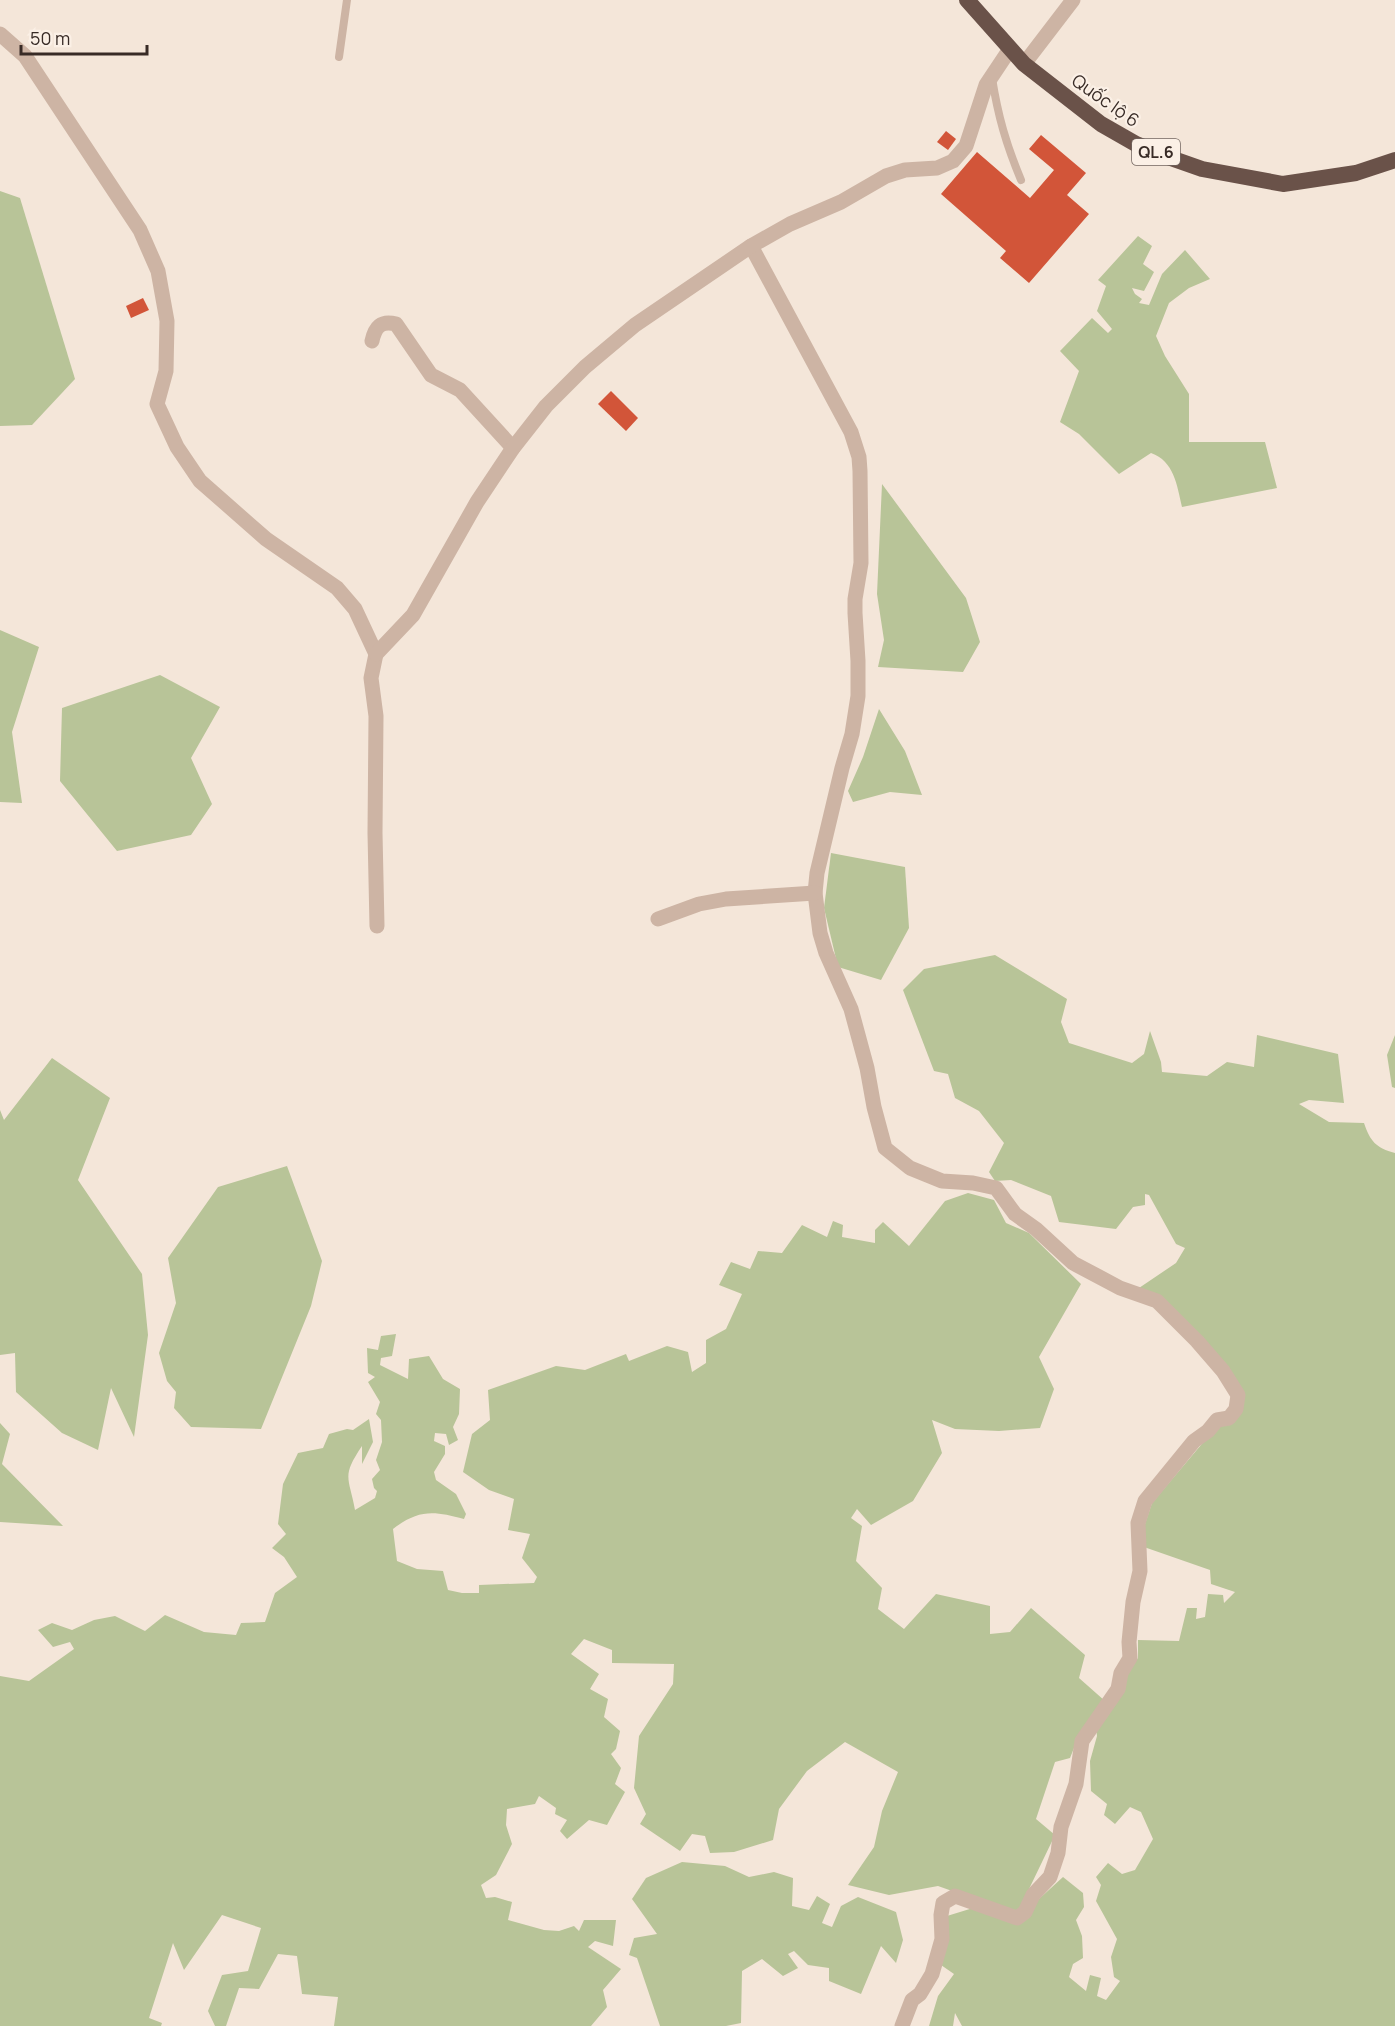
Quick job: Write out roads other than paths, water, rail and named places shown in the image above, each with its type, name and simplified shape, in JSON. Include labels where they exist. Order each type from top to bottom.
[{"type":"highway","name":"Quốc lộ 6","points":[[967,0],[1024,64],[1101,124],[1136,144],[1202,169],[1283,184],[1356,173],[1395,160]]},
{"type":"street","points":[[1024,64],[1073,0]]},
{"type":"street","points":[[0,34],[25,56],[140,230],[150,252],[158,271],[167,321],[166,371],[157,404],[177,447],[200,481],[266,539],[337,588],[355,609],[376,654]]},
{"type":"street","points":[[377,926],[376,716],[371,678],[376,654],[413,615],[477,502],[513,448],[546,406],[607,348],[635,325],[751,246],[790,224],[841,202],[886,176],[906,170],[937,168],[953,161],[966,146],[982,96],[992,74],[1010,48]]},
{"type":"street","points":[[751,246],[851,432],[859,457],[861,563],[855,606],[858,696],[852,734],[820,858],[815,893],[820,933],[826,952],[852,1009],[885,1148],[910,1168],[942,1181],[973,1183],[996,1188],[1015,1214],[1036,1229],[1073,1263],[1120,1288],[1157,1301],[1197,1341],[1223,1371],[1239,1395],[1236,1409],[1229,1418],[1217,1420],[1208,1431],[1194,1441],[1145,1501],[1138,1523],[1140,1571],[1133,1602],[1129,1642],[1130,1658],[1121,1673],[1118,1689],[1082,1741],[1077,1784],[1061,1827],[1059,1853],[1050,1876],[1034,1895],[1025,1912],[1017,1918],[955,1896],[943,1903],[942,1939],[932,1974],[920,1994],[912,2000],[902,2026]]},
{"type":"street","points":[[372,341],[374,330],[378,326],[385,322],[396,324],[431,375],[459,390],[513,448]]},
{"type":"street","points":[[658,919],[699,904],[726,899],[815,893]]},
{"type":"lane","points":[[339,57],[347,0]]},
{"type":"lane","points":[[992,74],[1006,144],[1021,180]]}]
